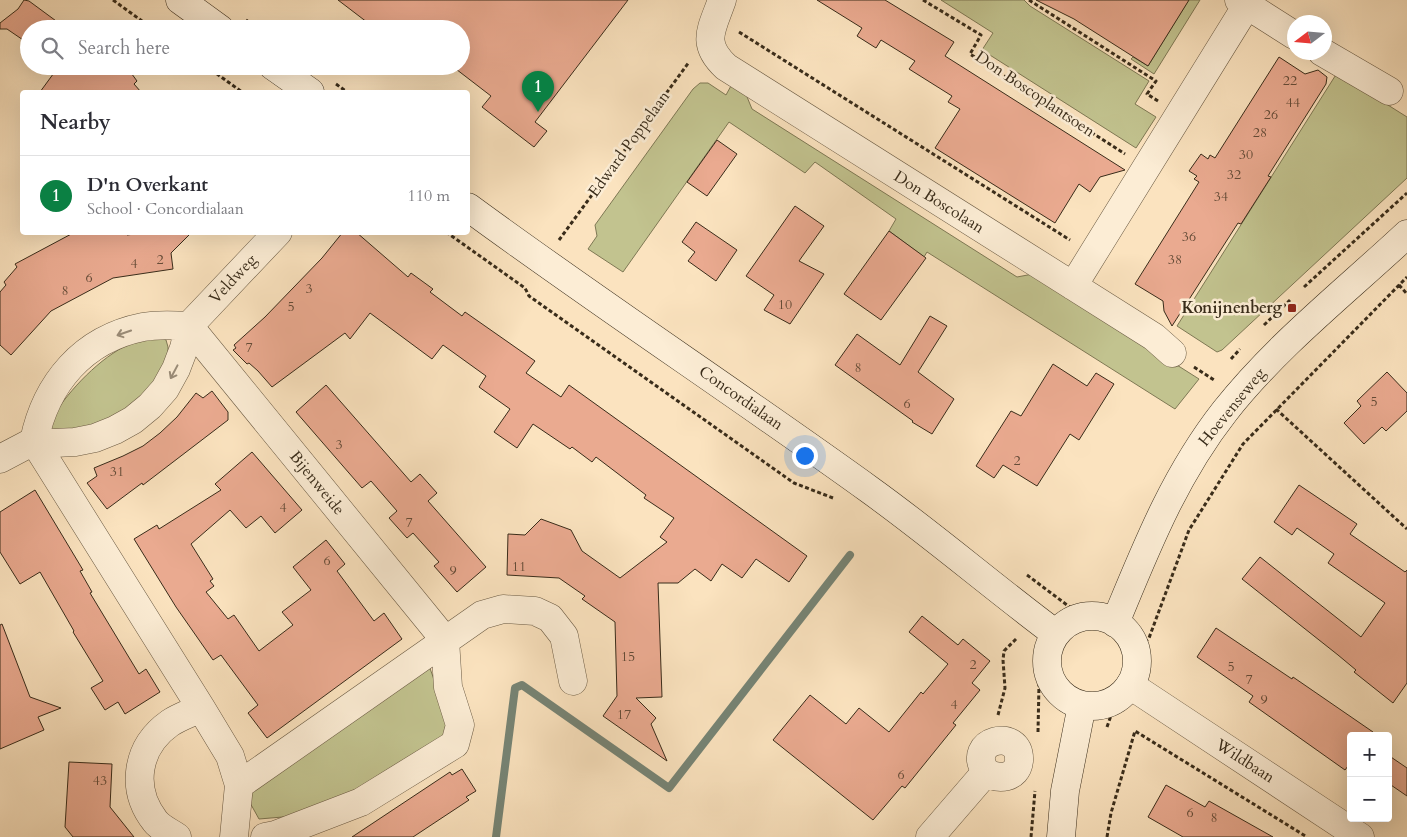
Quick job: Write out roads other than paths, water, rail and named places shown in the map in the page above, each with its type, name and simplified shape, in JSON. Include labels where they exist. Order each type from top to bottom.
[{"type":"street","points":[[180,0],[208,20]]},
{"type":"street","points":[[1073,286],[1180,114],[1243,3],[1287,31]]},
{"type":"street","name":"Don Boscolaan","points":[[719,8],[709,37],[710,47],[716,59],[726,67],[1154,337],[1172,353]]},
{"type":"street","points":[[1332,58],[1389,91]]},
{"type":"street","points":[[286,75],[307,90]]},
{"type":"street","name":"Concordialaan","points":[[470,208],[543,262],[709,375],[872,491],[1056,634]]},
{"type":"street","name":"Hoevenseweg","points":[[1115,622],[1165,505],[1195,454],[1225,411],[1272,359],[1407,234]]},
{"type":"street","name":"Veldweg","points":[[34,441],[54,443],[75,442],[96,438],[133,420],[150,406],[176,369],[184,348],[189,326],[275,235]]},
{"type":"street","points":[[189,326],[166,325],[144,327],[108,339],[82,355],[55,385],[45,402],[38,421],[34,441],[230,756],[239,785],[234,837]]},
{"type":"street","name":"Bijenweide","points":[[189,326],[446,640]]},
{"type":"street","points":[[0,459],[34,441]]},
{"type":"street","points":[[239,785],[482,615],[503,609],[535,611],[550,618],[564,636],[573,681]]},
{"type":"street","points":[[1093,616],[1115,622],[1129,635],[1136,652],[1136,670],[1130,685],[1117,699],[1100,706],[1082,705],[1068,699],[1057,690],[1049,677],[1047,662],[1049,647],[1056,634],[1068,622],[1083,617],[1093,616]]},
{"type":"street","points":[[265,837],[275,835],[361,802],[455,744],[460,725],[448,687],[446,640]]},
{"type":"street","name":"Wildbaan","points":[[1130,685],[1360,837]]},
{"type":"street","points":[[1061,837],[1066,791],[1082,705]]},
{"type":"street","points":[[177,837],[156,823],[142,799],[139,771],[149,744],[170,723],[201,708]]},
{"type":"street","points":[[930,837],[986,772],[992,776],[1003,778],[1014,772],[1018,764],[1017,750],[1010,743],[1002,740],[991,742]]},
{"type":"waterway","points":[[496,837],[515,688],[522,685],[669,788],[850,555]]},
{"type":"place","name":"D'n Overkant","points":[[538,112]]},
{"type":"place","name":"Konijnenberg","points":[[1292,308]]}]
